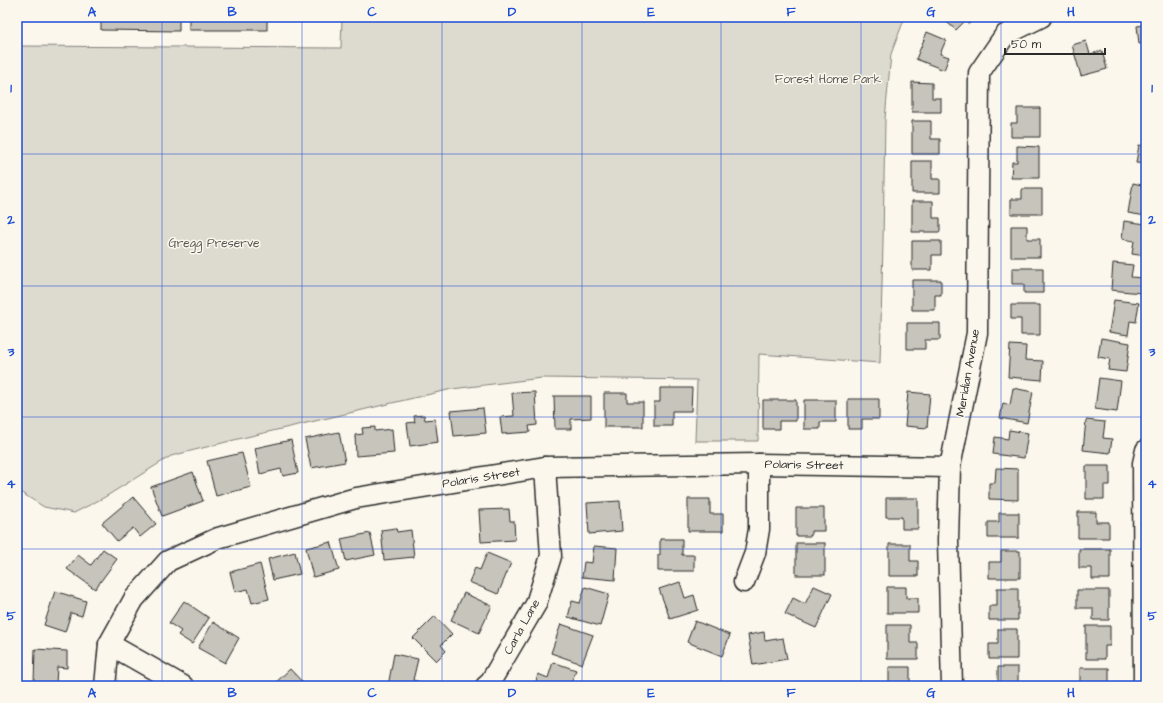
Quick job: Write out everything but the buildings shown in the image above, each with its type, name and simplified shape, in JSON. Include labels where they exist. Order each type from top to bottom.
[{"type":"street","name":"Meridian Avenue","points":[[952,686],[948,541],[950,467],[977,333],[978,72],[1005,35],[1041,17]]},
{"type":"street","points":[[1144,686],[1143,464],[1146,450]]},
{"type":"street","name":"Polaris Street","points":[[105,686],[109,644],[134,599],[168,561],[218,538],[356,498],[544,467],[759,464],[950,467]]},
{"type":"street","points":[[744,582],[756,553],[759,529],[759,464]]},
{"type":"street","name":"Carla Lane","points":[[486,686],[490,684],[536,604],[551,556],[544,467]]},
{"type":"street","points":[[109,644],[183,686]]},
{"type":"green space","name":"Gregg Preserve","points":[[342,17],[905,17],[891,54],[885,119],[880,363],[759,354],[758,441],[695,441],[697,380],[542,378],[452,389],[171,456],[105,497],[74,513],[44,507],[17,490],[17,46],[341,48]]},
{"type":"park label","name":"Forest Home Park","points":[[828,79]]}]
